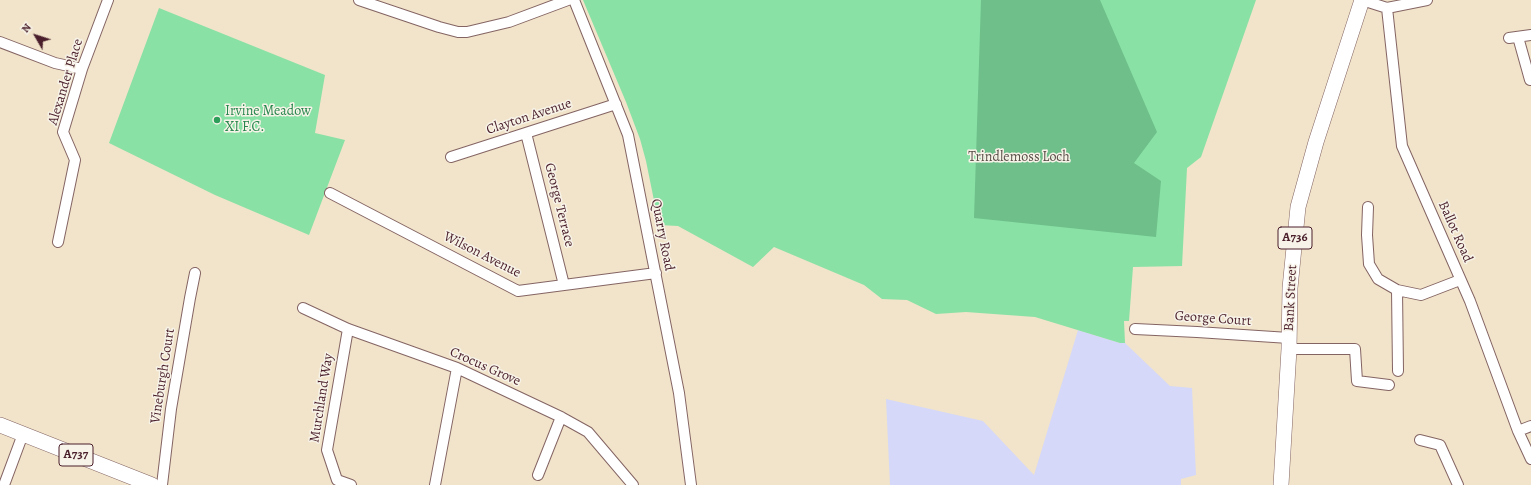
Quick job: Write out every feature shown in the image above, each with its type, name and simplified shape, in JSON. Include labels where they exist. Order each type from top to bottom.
[{"type":"main road","name":"Bank Street","points":[[1281,485],[1289,344],[1290,288],[1298,207],[1316,142],[1362,0]]},
{"type":"main road","name":"A737","points":[[0,425],[152,485]]},
{"type":"street","name":"Alexander Place","points":[[58,242],[76,160],[63,132],[82,69],[108,0]]},
{"type":"street","points":[[359,0],[371,2],[439,27],[458,32],[467,32],[509,22],[568,0]]},
{"type":"street","name":"Quarry Road","points":[[574,0],[628,135],[679,393],[691,485]]},
{"type":"street","points":[[1362,0],[1386,8],[1427,0]]},
{"type":"street","name":"Ballot Road","points":[[1386,8],[1402,146],[1470,301],[1518,431],[1531,459]]},
{"type":"street","points":[[1530,80],[1528,63],[1514,38],[1531,35]]},
{"type":"street","points":[[0,42],[56,63],[82,69]]},
{"type":"street","name":"Clayton Avenue","points":[[451,157],[616,104]]},
{"type":"street","name":"George Terrace","points":[[526,133],[564,285]]},
{"type":"street","name":"Wilson Avenue","points":[[330,193],[518,290],[656,272]]},
{"type":"street","points":[[1368,207],[1367,235],[1369,264],[1378,279],[1397,290],[1422,295],[1460,280]]},
{"type":"street","name":"Vineburgh Court","points":[[162,485],[171,409],[195,273]]},
{"type":"street","points":[[1397,290],[1398,371]]},
{"type":"street","name":"Crocus Grove","points":[[303,308],[348,329],[457,368],[561,417],[588,432],[633,485]]},
{"type":"street","name":"Murchland Way","points":[[348,329],[326,450],[337,480],[351,485]]},
{"type":"street","name":"George Court","points":[[1135,329],[1197,332],[1289,344],[1355,349],[1357,381],[1389,385]]},
{"type":"street","points":[[435,485],[457,368]]},
{"type":"street","points":[[538,475],[561,417]]},
{"type":"street","points":[[1518,431],[1531,426]]},
{"type":"street","points":[[4,485],[23,434]]},
{"type":"street","points":[[1420,440],[1440,445],[1458,485]]},
{"type":"shaded area","points":[[1078,330],[1120,343],[1125,343],[1170,386],[1192,388],[1196,475],[1181,479],[1181,485],[890,485],[886,399],[983,421],[1034,475]]},
{"type":"green space","name":"Trindlemoss Loch","points":[[583,0],[1256,0],[1201,157],[1187,168],[1182,266],[1133,267],[1129,321],[1124,321],[1125,343],[1120,343],[1035,317],[966,312],[936,314],[907,300],[882,299],[864,285],[774,247],[753,267],[678,226],[659,225],[640,139]]},
{"type":"green space","points":[[981,0],[1100,0],[1157,132],[1134,163],[1161,181],[1156,237],[974,218]]},
{"type":"green space","points":[[159,8],[325,75],[315,133],[345,140],[309,235],[215,195],[109,143]]},
{"type":"place","name":"Irvine Meadow XI F.C.","points":[[217,120]]}]
